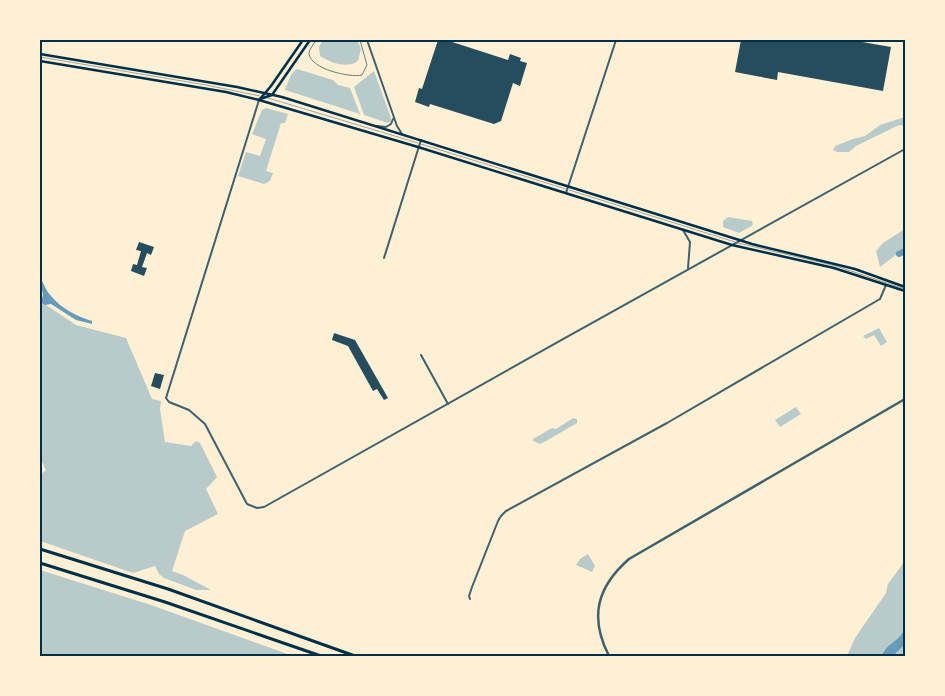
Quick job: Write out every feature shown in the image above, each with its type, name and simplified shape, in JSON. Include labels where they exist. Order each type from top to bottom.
[{"type":"highway","points":[[40,549],[168,589],[355,656]]},
{"type":"highway","points":[[40,563],[165,602],[322,656]]},
{"type":"main road","points":[[264,97],[264,93],[303,40]]},
{"type":"main road","points":[[259,100],[272,95],[310,40]]},
{"type":"main road","points":[[40,57],[82,61],[272,95],[402,134],[567,189],[588,200],[732,245],[834,268],[886,285],[905,289]]},
{"type":"main road","points":[[40,57],[60,64],[226,92],[259,100],[567,189],[589,193],[687,226],[855,269],[905,289]]},
{"type":"main road","points":[[588,200],[585,195],[589,193]]},
{"type":"main road","points":[[684,230],[687,226]]},
{"type":"street","points":[[367,40],[394,117],[402,134]]},
{"type":"street","points":[[567,189],[616,40]]},
{"type":"street","points":[[60,64],[64,61],[62,58]]},
{"type":"street","points":[[80,67],[78,63],[82,61]]},
{"type":"street","points":[[259,100],[166,396],[168,402],[189,410],[205,424],[247,504],[256,508],[264,506],[448,404],[905,148]]},
{"type":"street","points":[[376,126],[386,127],[393,122],[394,117]]},
{"type":"street","points":[[384,258],[420,140]]},
{"type":"street","points":[[684,230],[690,242],[688,268]]},
{"type":"street","points":[[470,599],[472,587],[500,516],[667,423],[880,299],[886,285]]},
{"type":"street","points":[[421,356],[448,404]]},
{"type":"street","points":[[609,656],[598,624],[598,608],[607,582],[618,568],[629,559],[905,399]]},
{"type":"lane","points":[[40,57],[206,85],[264,97],[419,145]]},
{"type":"lane","points":[[272,95],[275,100]]},
{"type":"lane","points":[[567,189],[736,242],[836,266],[905,289]]},
{"type":"shaded area","points":[[323,40],[357,40],[361,49],[358,61],[344,65],[329,61],[320,56],[319,47]]},
{"type":"shaded area","points":[[297,69],[333,80],[338,85],[350,88],[360,114],[285,90],[291,76]]},
{"type":"shaded area","points":[[374,71],[391,118],[391,121],[388,123],[364,115],[354,87]]},
{"type":"shaded area","points":[[266,108],[288,114],[285,123],[281,123],[266,171],[273,173],[270,181],[264,184],[238,176],[246,152],[260,156],[266,139],[252,134],[262,110]]},
{"type":"shaded area","points":[[905,117],[905,126],[899,125],[856,146],[849,152],[833,150],[835,146],[865,136],[880,125]]},
{"type":"shaded area","points":[[728,217],[752,221],[753,225],[739,233],[723,227],[723,221]]},
{"type":"shaded area","points":[[905,229],[905,248],[880,267],[876,251],[883,243]]},
{"type":"shaded area","points":[[40,301],[76,325],[126,338],[152,399],[161,401],[160,409],[165,442],[191,446],[196,441],[200,443],[217,477],[206,489],[218,514],[185,531],[172,571],[211,590],[196,590],[164,578],[159,574],[155,566],[133,573],[40,541],[40,475],[46,470],[40,458]]},
{"type":"shaded area","points":[[879,328],[887,342],[881,346],[874,335],[866,339],[863,336]]},
{"type":"shaded area","points":[[796,407],[801,414],[780,427],[775,420]]},
{"type":"shaded area","points":[[573,418],[577,419],[577,423],[546,441],[540,444],[533,441],[533,439],[552,428],[556,429]]},
{"type":"shaded area","points":[[588,554],[595,566],[592,572],[576,565],[580,559]]},
{"type":"shaded area","points":[[905,561],[905,656],[847,656],[855,638],[886,593],[888,584]]},
{"type":"shaded area","points":[[40,570],[151,605],[293,656],[40,656]]},
{"type":"water","points":[[40,278],[49,294],[60,305],[92,321],[92,324],[76,320],[51,304],[45,305],[41,302],[43,295]]},
{"type":"water","points":[[905,628],[905,644],[893,656],[882,656],[884,651],[900,637]]},
{"type":"building","points":[[438,40],[446,40],[508,60],[510,54],[521,58],[520,61],[527,63],[520,86],[513,83],[501,121],[494,124],[430,104],[429,107],[415,102],[419,88],[422,89]]},
{"type":"building","points":[[741,40],[851,40],[891,47],[883,91],[778,72],[777,80],[735,72]]},
{"type":"building","points":[[139,242],[154,247],[151,255],[147,253],[142,267],[147,268],[144,276],[131,271],[133,264],[137,265],[141,251],[136,250]]},
{"type":"building","points":[[334,333],[355,340],[388,398],[384,400],[377,389],[373,391],[348,346],[332,340]]},
{"type":"building","points":[[155,373],[164,375],[160,389],[151,386]]},
{"type":"waterway","points":[[899,254],[905,251]]},
{"type":"tram line","points":[[316,40],[309,54],[316,64],[340,74],[356,76],[362,75],[367,65],[360,40]]}]
